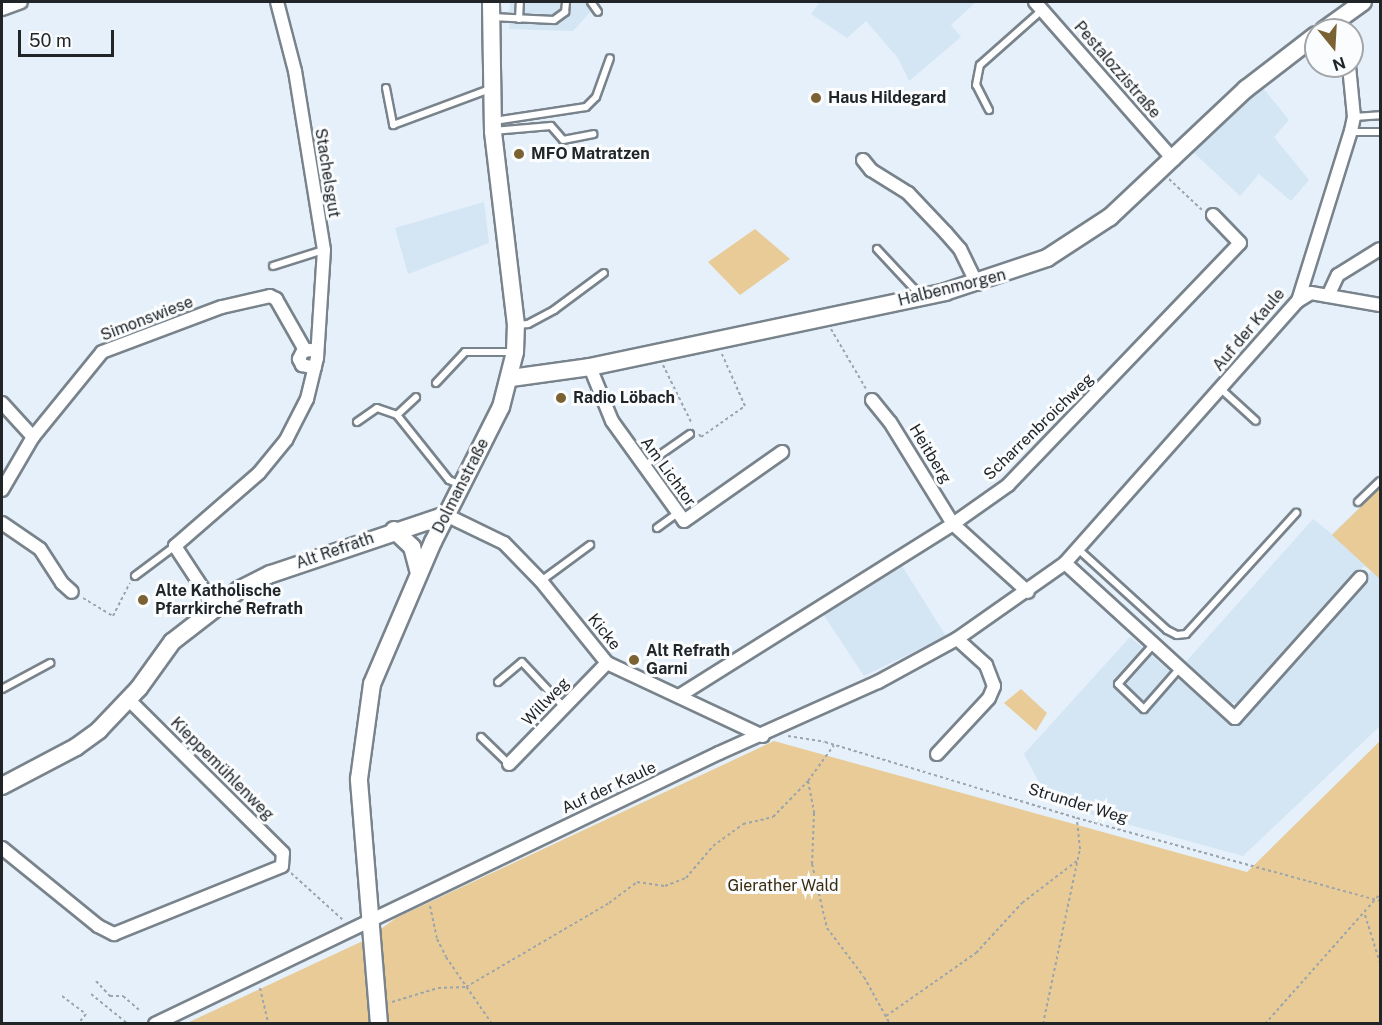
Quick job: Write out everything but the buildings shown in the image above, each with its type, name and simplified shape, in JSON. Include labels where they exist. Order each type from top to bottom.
[{"type":"street","points":[[2,9],[21,2]]},
{"type":"street","name":"Stachelsgut","points":[[175,546],[259,473],[286,440],[307,399],[315,369],[312,350],[324,250],[294,72],[277,2]]},
{"type":"street","points":[[1349,18],[1363,2]]},
{"type":"street","name":"Pestalozzistraße","points":[[1039,4],[1174,160]]},
{"type":"street","name":"Dolmanstraße","points":[[379,1023],[359,779],[364,732],[378,666],[418,573],[511,378],[515,352],[516,325],[492,126],[491,9]]},
{"type":"street","name":"Halbenmorgen","points":[[511,378],[590,368],[977,284],[1047,258],[1082,238],[1174,160],[1246,89],[1304,44]]},
{"type":"street","name":"Auf der Kaule","points":[[155,1023],[766,734],[957,639],[1028,592],[1065,562],[1298,301],[1354,117],[1350,78]]},
{"type":"street","points":[[863,160],[871,170],[908,193],[946,233],[960,249],[977,284]]},
{"type":"street","name":"Scharrenbroichweg","points":[[679,696],[953,524],[1008,484],[1240,243],[1213,215]]},
{"type":"street","points":[[1329,296],[1338,275],[1380,249]]},
{"type":"street","points":[[1298,301],[1311,293],[1380,305]]},
{"type":"street","name":"Simonswiese","points":[[2,490],[33,437],[102,352],[222,307],[270,296],[276,299],[312,350]]},
{"type":"street","name":"Stachelsgut","points":[[312,350],[299,356],[300,363],[315,369]]},
{"type":"street","name":"Am Lichtor","points":[[590,368],[608,413],[676,514],[684,521],[782,452]]},
{"type":"street","name":"Heitberg","points":[[872,400],[890,422],[953,524],[1028,592]]},
{"type":"street","points":[[2,403],[33,437]]},
{"type":"street","name":"Alt Refrath","points":[[2,786],[76,747],[129,700],[172,642],[215,607],[271,574],[394,530],[446,515]]},
{"type":"street","name":"Kicke","points":[[446,515],[504,543],[541,581],[606,663],[766,734]]},
{"type":"street","points":[[2,523],[40,549],[62,583],[72,592]]},
{"type":"street","points":[[394,530],[412,547],[418,573]]},
{"type":"street","points":[[175,546],[215,607]]},
{"type":"street","points":[[1065,562],[1235,718],[1360,578]]},
{"type":"street","points":[[937,754],[989,698],[994,686],[986,665],[957,639]]},
{"type":"street","name":"Willweg","points":[[508,764],[606,663]]},
{"type":"street","name":"Kieppemühlenweg","points":[[129,700],[283,853],[282,866]]},
{"type":"street","points":[[2,848],[98,927],[114,934],[136,928],[282,866]]},
{"type":"lane","points":[[519,19],[520,2]]},
{"type":"lane","points":[[491,9],[519,19],[554,20],[565,12],[566,2]]},
{"type":"lane","points":[[591,2],[598,12]]},
{"type":"lane","points":[[989,110],[976,85],[980,65],[1039,4]]},
{"type":"lane","points":[[492,126],[586,107],[596,97],[610,58]]},
{"type":"lane","points":[[386,88],[393,125],[490,89]]},
{"type":"lane","points":[[1354,117],[1380,115]]},
{"type":"lane","points":[[492,126],[551,126],[563,140],[593,134]]},
{"type":"lane","points":[[1350,132],[1380,132]]},
{"type":"lane","points":[[877,249],[922,296]]},
{"type":"lane","points":[[273,266],[324,250]]},
{"type":"lane","points":[[516,325],[528,324],[554,310],[604,273]]},
{"type":"lane","points":[[436,383],[465,352],[515,352]]},
{"type":"lane","points":[[1221,389],[1256,421]]},
{"type":"lane","points":[[397,415],[416,397]]},
{"type":"lane","points":[[357,422],[377,408],[397,415],[449,480],[461,486]]},
{"type":"lane","points":[[644,467],[690,434]]},
{"type":"lane","points":[[1358,502],[1380,481]]},
{"type":"lane","points":[[1077,548],[1167,630],[1186,634],[1296,513]]},
{"type":"lane","points":[[657,528],[676,514]]},
{"type":"lane","points":[[541,581],[590,545]]},
{"type":"lane","points":[[135,576],[175,546]]},
{"type":"lane","points":[[1154,645],[1118,684],[1144,709],[1179,669]]},
{"type":"lane","points":[[498,682],[522,662],[564,707]]},
{"type":"lane","points":[[2,689],[50,663]]},
{"type":"lane","points":[[481,737],[508,764]]},
{"type":"path","points":[[1160,171],[1210,217],[1213,215]]},
{"type":"path","points":[[824,317],[872,400]]},
{"type":"path","points":[[659,353],[684,412],[701,437],[745,406],[717,340]]},
{"type":"path","points":[[72,592],[113,616],[135,576]]},
{"type":"path","name":"Strunder Weg","points":[[766,734],[834,745],[1077,818],[1380,901]]},
{"type":"path","points":[[392,1002],[438,988],[466,987],[609,903],[636,882],[665,886],[686,878],[713,846],[743,824],[773,817],[808,781],[834,745]]},
{"type":"path","points":[[808,781],[814,813],[812,864],[827,928],[864,977],[890,1023]]},
{"type":"path","points":[[1043,1023],[1078,860],[1080,834],[1077,818]]},
{"type":"path","points":[[886,1016],[976,953],[1022,903],[1078,860]]},
{"type":"path","points":[[282,866],[353,929]]},
{"type":"path","points":[[1265,1023],[1365,915],[1380,894]]},
{"type":"path","points":[[427,895],[437,939],[466,987],[492,1023]]},
{"type":"path","points":[[1365,915],[1380,963]]},
{"type":"path","points":[[257,974],[268,1023]]},
{"type":"path","points":[[96,981],[110,996],[123,996],[140,1011]]},
{"type":"path","points":[[91,994],[128,1023]]},
{"type":"path","points":[[62,996],[86,1014],[78,1023]]},
{"type":"shaded area","points":[[510,2],[587,2],[593,9],[573,31],[509,29]]},
{"type":"shaded area","points":[[820,2],[976,2],[951,25],[961,37],[909,81],[898,58],[866,21],[847,38],[811,14]]},
{"type":"shaded area","points":[[1263,88],[1289,120],[1274,137],[1309,180],[1291,201],[1259,174],[1240,196],[1193,152]]},
{"type":"shaded area","points":[[484,202],[489,243],[408,274],[395,228]]},
{"type":"shaded area","points":[[1380,488],[1380,726],[1243,856],[1050,803],[1024,754],[1130,637],[1234,726],[1371,571],[1364,566],[1241,703],[1226,702],[1184,664],[1313,519],[1332,534]]},
{"type":"shaded area","points":[[902,566],[946,636],[864,676],[823,614]]},
{"type":"green space","points":[[755,229],[790,259],[740,295],[708,262]]},
{"type":"green space","points":[[1380,488],[1380,579],[1332,535]]},
{"type":"green space","points":[[1021,689],[1047,713],[1036,731],[1004,703]]},
{"type":"green space","name":"Gierather Wald","points":[[774,741],[1247,872],[1380,741],[1380,1023],[185,1024],[367,939],[396,918]]},
{"type":"place","name":"Haus Hildegard","points":[[816,98]]},
{"type":"place","name":"MFO Matratzen","points":[[519,154]]},
{"type":"place","name":"Radio Löbach","points":[[561,398]]},
{"type":"place","name":"Alte Katholische Pfarrkirche Refrath","points":[[143,600]]},
{"type":"place","name":"Alt Refrath Garni","points":[[634,660]]}]
